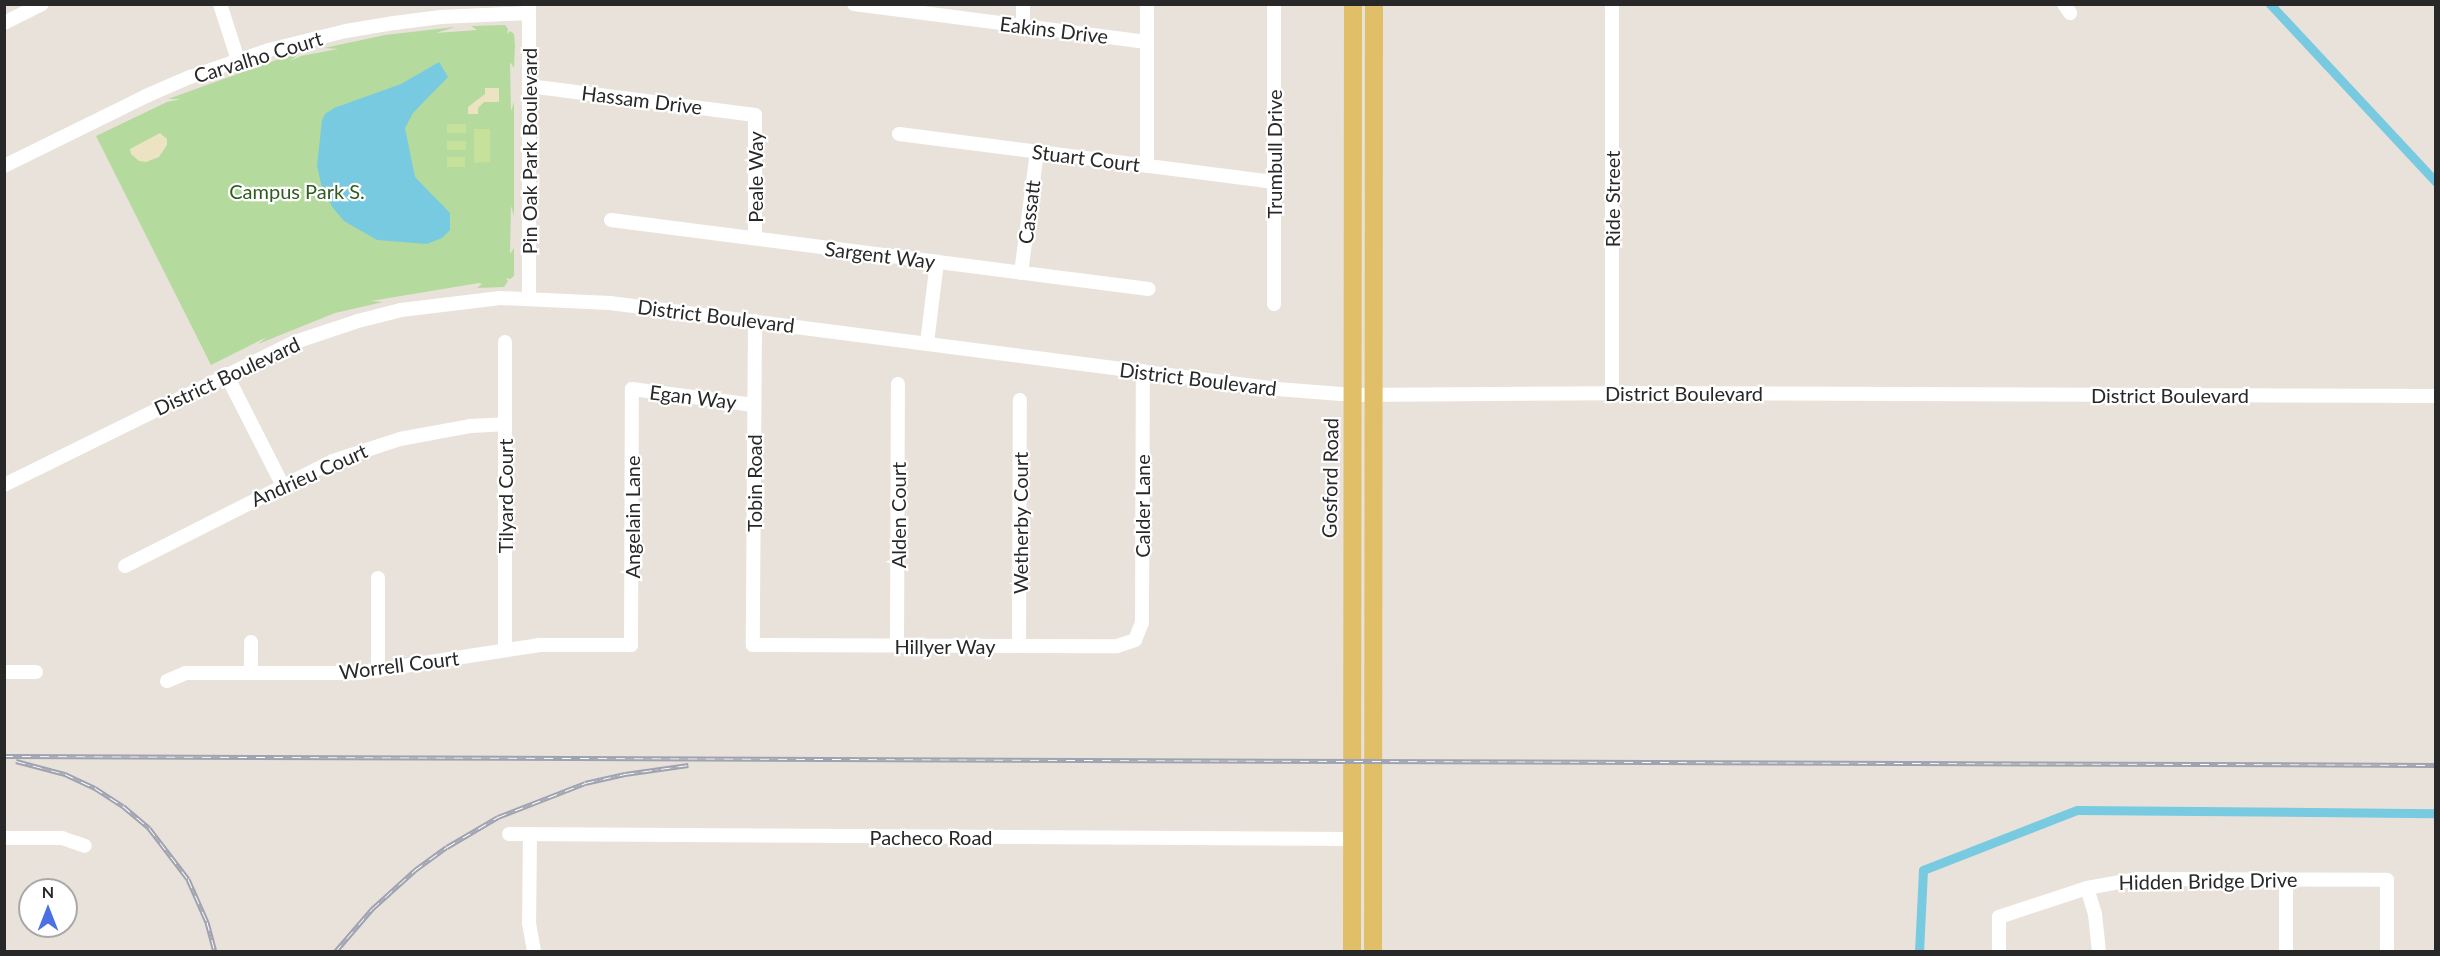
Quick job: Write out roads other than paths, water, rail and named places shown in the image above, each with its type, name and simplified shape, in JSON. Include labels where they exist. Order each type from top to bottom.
[{"type":"main road","points":[[1373,951],[1374,4]]},
{"type":"main road","points":[[1353,8],[1363,52],[1365,139],[1373,151]]},
{"type":"main road","name":"Gosford Road","points":[[1352,951],[1353,8]]},
{"type":"main road","points":[[1352,504],[1363,530],[1366,597],[1374,602]]},
{"type":"main road","points":[[1352,606],[1361,613],[1362,675],[1374,695]]},
{"type":"main road","points":[[1352,768],[1363,795],[1365,830],[1373,843]]},
{"type":"main road","points":[[1352,839],[1364,857],[1364,899],[1373,925]]},
{"type":"street","points":[[4,23],[42,4]]},
{"type":"street","points":[[220,4],[238,60]]},
{"type":"street","name":"Eakins Drive","points":[[854,4],[898,7],[1147,42]]},
{"type":"street","points":[[1023,4],[1023,26]]},
{"type":"street","points":[[1147,166],[1148,4]]},
{"type":"street","name":"Trumbull Drive","points":[[1274,4],[1274,304]]},
{"type":"street","name":"Ride Street","points":[[1612,4],[1612,393]]},
{"type":"street","name":"Carvalho Court","points":[[6,161],[146,96],[238,60],[315,38],[394,22],[530,8]]},
{"type":"street","name":"Pin Oak Park Boulevard","points":[[529,297],[530,8]]},
{"type":"street","name":"Hassam Drive","points":[[530,86],[755,115]]},
{"type":"street","name":"Peale Way","points":[[755,115],[755,238]]},
{"type":"street","name":"Stuart Court","points":[[898,134],[1274,182]]},
{"type":"street","name":"Cassatt","points":[[1021,273],[1037,151]]},
{"type":"street","name":"Sargent Way","points":[[611,220],[1149,289]]},
{"type":"street","points":[[927,344],[937,262]]},
{"type":"street","name":"District Boulevard","points":[[4,485],[295,342],[358,321],[434,304],[529,297],[599,302],[1277,389],[1354,395],[1612,393],[2436,396]]},
{"type":"street","name":"Tobin Road","points":[[753,645],[755,321]]},
{"type":"street","name":"Tilyard Court","points":[[505,342],[505,650]]},
{"type":"street","name":"Calder Lane","points":[[1136,640],[1142,623],[1143,371]]},
{"type":"street","points":[[226,374],[282,484]]},
{"type":"street","name":"Alden Court","points":[[897,646],[898,384]]},
{"type":"street","name":"Egan Way","points":[[632,389],[754,405]]},
{"type":"street","name":"Angelain Lane","points":[[631,645],[632,389]]},
{"type":"street","name":"Wetherby Court","points":[[1019,646],[1020,400]]},
{"type":"street","name":"Andrieu Court","points":[[125,566],[333,460],[400,439],[435,431],[505,424]]},
{"type":"street","points":[[378,578],[378,671]]},
{"type":"street","name":"Hillyer Way","points":[[753,645],[1117,646],[1136,640]]},
{"type":"street","points":[[251,642],[251,673]]},
{"type":"street","name":"Worrell Court","points":[[167,681],[186,673],[378,671],[540,645],[631,645]]},
{"type":"street","points":[[4,672],[36,672]]},
{"type":"street","name":"Pacheco Road","points":[[509,834],[1352,839]]},
{"type":"street","points":[[530,834],[530,923],[534,951]]},
{"type":"street","points":[[4,838],[62,838],[85,846]]},
{"type":"street","name":"Hidden Bridge Drive","points":[[1999,951],[1999,917],[2087,888],[2138,879],[2286,879],[2387,880],[2387,951]]},
{"type":"street","points":[[2286,879],[2286,951]]},
{"type":"street","points":[[2087,888],[2095,914],[2099,951]]},
{"type":"water","points":[[439,62],[448,77],[413,113],[405,128],[415,177],[450,213],[450,230],[442,238],[427,244],[377,240],[344,221],[333,208],[322,188],[317,166],[322,120],[325,114],[334,108],[401,84]]},
{"type":"waterway","points":[[2270,4],[2436,182]]},
{"type":"waterway","points":[[1919,952],[1923,870],[2077,810],[2436,813]]},
{"type":"railway","points":[[4,756],[2436,765]]},
{"type":"railway","points":[[16,761],[65,774],[95,788],[123,806],[149,828],[188,879],[207,922],[215,952]]},
{"type":"railway","points":[[335,952],[372,909],[415,870],[447,847],[498,817],[585,783],[625,774],[688,765]]},
{"type":"park label","name":"Campus Park S.","points":[[297,191]]}]
